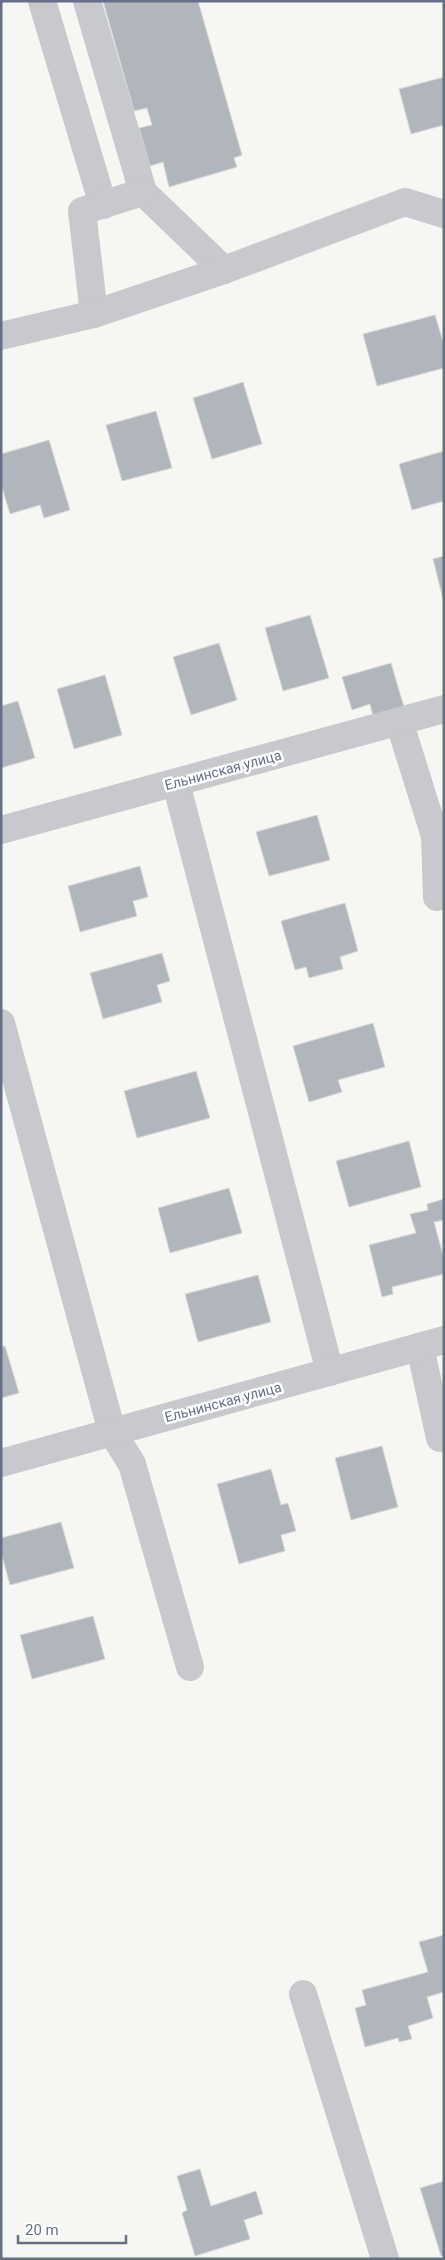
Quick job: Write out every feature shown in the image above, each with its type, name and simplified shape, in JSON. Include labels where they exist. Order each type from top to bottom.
[{"type":"street","points":[[42,1],[103,204]]},
{"type":"street","points":[[87,1],[143,192],[224,270]]},
{"type":"street","points":[[94,314],[82,211],[143,192]]},
{"type":"street","points":[[1,336],[94,314],[224,270],[405,202],[444,214]]},
{"type":"street","name":"Ельнинская улица","points":[[1,830],[444,709]]},
{"type":"street","points":[[400,721],[435,836],[437,897]]},
{"type":"street","points":[[176,782],[330,1372]]},
{"type":"street","points":[[1,1023],[112,1432],[132,1464],[190,1667]]},
{"type":"street","points":[[432,1344],[440,1438]]},
{"type":"street","name":"Ельнинская улица","points":[[1,1463],[432,1344]]},
{"type":"street","points":[[303,1994],[385,2259]]},
{"type":"building","points":[[103,1],[198,1],[242,155],[234,158],[237,167],[169,187],[163,162],[150,166],[139,128],[152,125],[147,108],[134,111]]},
{"type":"building","points":[[444,77],[444,125],[411,134],[399,89]]},
{"type":"building","points":[[435,315],[444,345],[444,368],[377,386],[363,334]]},
{"type":"building","points":[[243,382],[262,444],[212,459],[193,398]]},
{"type":"building","points":[[156,411],[172,468],[122,481],[106,425]]},
{"type":"building","points":[[49,440],[70,510],[44,518],[40,505],[10,514],[1,484],[1,454]]},
{"type":"building","points":[[444,451],[444,501],[412,510],[399,464]]},
{"type":"building","points":[[444,556],[444,603],[433,559]]},
{"type":"building","points":[[310,615],[329,678],[283,691],[265,628]]},
{"type":"building","points":[[219,643],[237,700],[191,715],[173,657]]},
{"type":"building","points":[[391,663],[404,707],[373,716],[370,704],[352,710],[342,677]]},
{"type":"building","points":[[105,675],[122,735],[74,749],[57,689]]},
{"type":"building","points":[[18,701],[35,758],[1,768],[1,706]]},
{"type":"building","points":[[317,815],[330,860],[269,876],[256,832]]},
{"type":"building","points":[[140,866],[148,897],[133,901],[137,916],[80,932],[68,886]]},
{"type":"building","points":[[345,903],[358,951],[340,957],[343,969],[309,978],[306,967],[295,970],[281,921]]},
{"type":"building","points":[[162,953],[170,981],[157,985],[162,1002],[103,1019],[90,973]]},
{"type":"building","points":[[373,1023],[385,1067],[338,1080],[342,1092],[309,1102],[293,1046]]},
{"type":"building","points":[[196,1071],[210,1118],[137,1138],[124,1091]]},
{"type":"building","points":[[409,1141],[421,1187],[349,1207],[336,1161]]},
{"type":"building","points":[[229,1188],[242,1233],[170,1253],[158,1208]]},
{"type":"building","points":[[444,1199],[444,1220],[434,1222],[444,1259],[444,1274],[392,1287],[393,1294],[382,1297],[369,1245],[416,1233],[410,1214],[428,1210],[427,1204]]},
{"type":"building","points":[[258,1275],[271,1322],[198,1342],[185,1294]]},
{"type":"building","points":[[5,1346],[19,1393],[1,1398],[1,1347]]},
{"type":"building","points":[[382,1446],[398,1507],[351,1520],[335,1458]]},
{"type":"building","points":[[271,1469],[281,1505],[288,1503],[296,1531],[281,1535],[285,1551],[239,1564],[217,1484]]},
{"type":"building","points":[[61,1522],[74,1568],[10,1585],[1,1552],[1,1538]]},
{"type":"building","points":[[93,1616],[105,1659],[32,1679],[20,1635]]},
{"type":"building","points":[[444,1935],[444,1992],[427,1997],[433,2018],[408,2026],[412,2039],[399,2042],[398,2038],[365,2047],[355,2008],[366,2005],[362,1990],[428,1972],[419,1942]]},
{"type":"building","points":[[200,2169],[211,2206],[256,2191],[263,2214],[244,2220],[250,2239],[195,2256],[182,2213],[187,2210],[177,2176]]},
{"type":"building","points":[[444,2181],[444,2255],[441,2256],[420,2188]]}]
